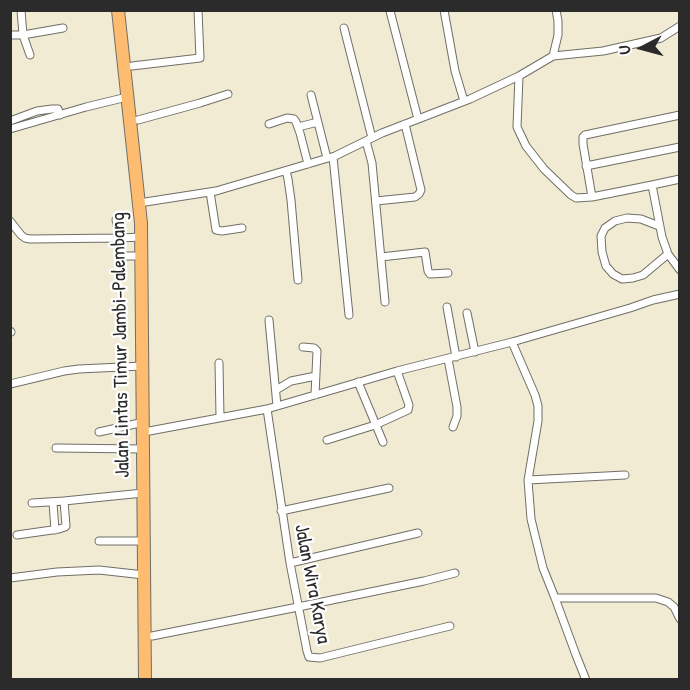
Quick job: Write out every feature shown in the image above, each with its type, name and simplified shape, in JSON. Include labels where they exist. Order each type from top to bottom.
[{"type":"highway","name":"Jalan Lintas Timur Jambi-Palembang","points":[[118,10],[142,203],[143,366],[153,680]]},
{"type":"highway","name":"Jalan Lintas Timur Jambi-Palembang","points":[[126,10],[138,120],[149,294],[143,449],[145,680]]},
{"type":"street","points":[[21,10],[23,35],[30,55]]},
{"type":"street","points":[[132,66],[200,58],[198,10]]},
{"type":"street","points":[[444,10],[455,71],[468,100]]},
{"type":"street","points":[[553,56],[558,35],[556,10]]},
{"type":"street","points":[[390,11],[418,120]]},
{"type":"street","points":[[142,203],[210,192],[330,158],[369,139],[468,100],[519,76],[553,56],[603,51],[661,38],[680,26]]},
{"type":"street","points":[[10,35],[63,28]]},
{"type":"street","points":[[344,28],[369,139],[385,302]]},
{"type":"street","points":[[519,76],[517,127],[526,146],[544,169],[571,195],[576,198],[592,197],[680,180]]},
{"type":"street","points":[[138,120],[228,94]]},
{"type":"street","points":[[311,95],[330,158],[349,315]]},
{"type":"street","points":[[10,129],[128,97]]},
{"type":"street","points":[[10,121],[37,111],[52,109],[58,110],[60,115]]},
{"type":"street","points":[[592,197],[586,166],[583,139],[585,135],[680,115]]},
{"type":"street","points":[[269,124],[291,118],[296,122],[308,164]]},
{"type":"street","points":[[298,127],[318,122]]},
{"type":"street","points":[[376,201],[415,197],[421,190],[405,124]]},
{"type":"street","points":[[586,166],[680,147]]},
{"type":"street","points":[[286,171],[298,280]]},
{"type":"street","points":[[652,185],[659,226],[668,254],[680,270]]},
{"type":"street","points":[[210,192],[216,230],[242,228]]},
{"type":"street","points":[[659,226],[641,219],[627,218],[615,221],[605,228],[602,236],[602,252],[606,266],[622,279],[633,278],[642,275],[668,254]]},
{"type":"street","points":[[116,220],[121,254],[141,256]]},
{"type":"street","points":[[10,221],[25,238],[141,237]]},
{"type":"street","points":[[381,257],[424,252],[428,273],[448,273]]},
{"type":"street","points":[[99,432],[145,428],[267,409],[680,294]]},
{"type":"street","points":[[447,307],[456,357]]},
{"type":"street","points":[[467,313],[475,352]]},
{"type":"street","points":[[269,320],[277,406]]},
{"type":"street","points":[[512,342],[535,395],[539,413],[528,480],[531,519],[543,568],[586,680]]},
{"type":"street","points":[[303,347],[314,348],[317,351],[315,395]]},
{"type":"street","points":[[448,359],[457,411],[453,427]]},
{"type":"street","points":[[219,363],[220,417]]},
{"type":"street","points":[[10,384],[64,371],[143,366]]},
{"type":"street","points":[[327,440],[375,425],[408,410],[397,371]]},
{"type":"street","points":[[276,390],[291,381],[316,376]]},
{"type":"street","points":[[358,382],[383,442]]},
{"type":"street","name":"Jalan Wira Karya","points":[[267,409],[281,511],[309,657],[314,659],[450,626]]},
{"type":"street","points":[[56,448],[143,449]]},
{"type":"street","points":[[528,480],[625,475]]},
{"type":"street","points":[[281,511],[389,488]]},
{"type":"street","points":[[32,504],[143,493]]},
{"type":"street","points":[[17,534],[65,527],[64,501]]},
{"type":"street","points":[[53,503],[55,530]]},
{"type":"street","points":[[290,563],[418,533]]},
{"type":"street","points":[[99,541],[144,541]]},
{"type":"street","points":[[10,578],[99,570],[144,575]]},
{"type":"street","points":[[152,636],[454,573]]},
{"type":"street","points":[[555,598],[656,598],[668,602],[680,619]]}]
